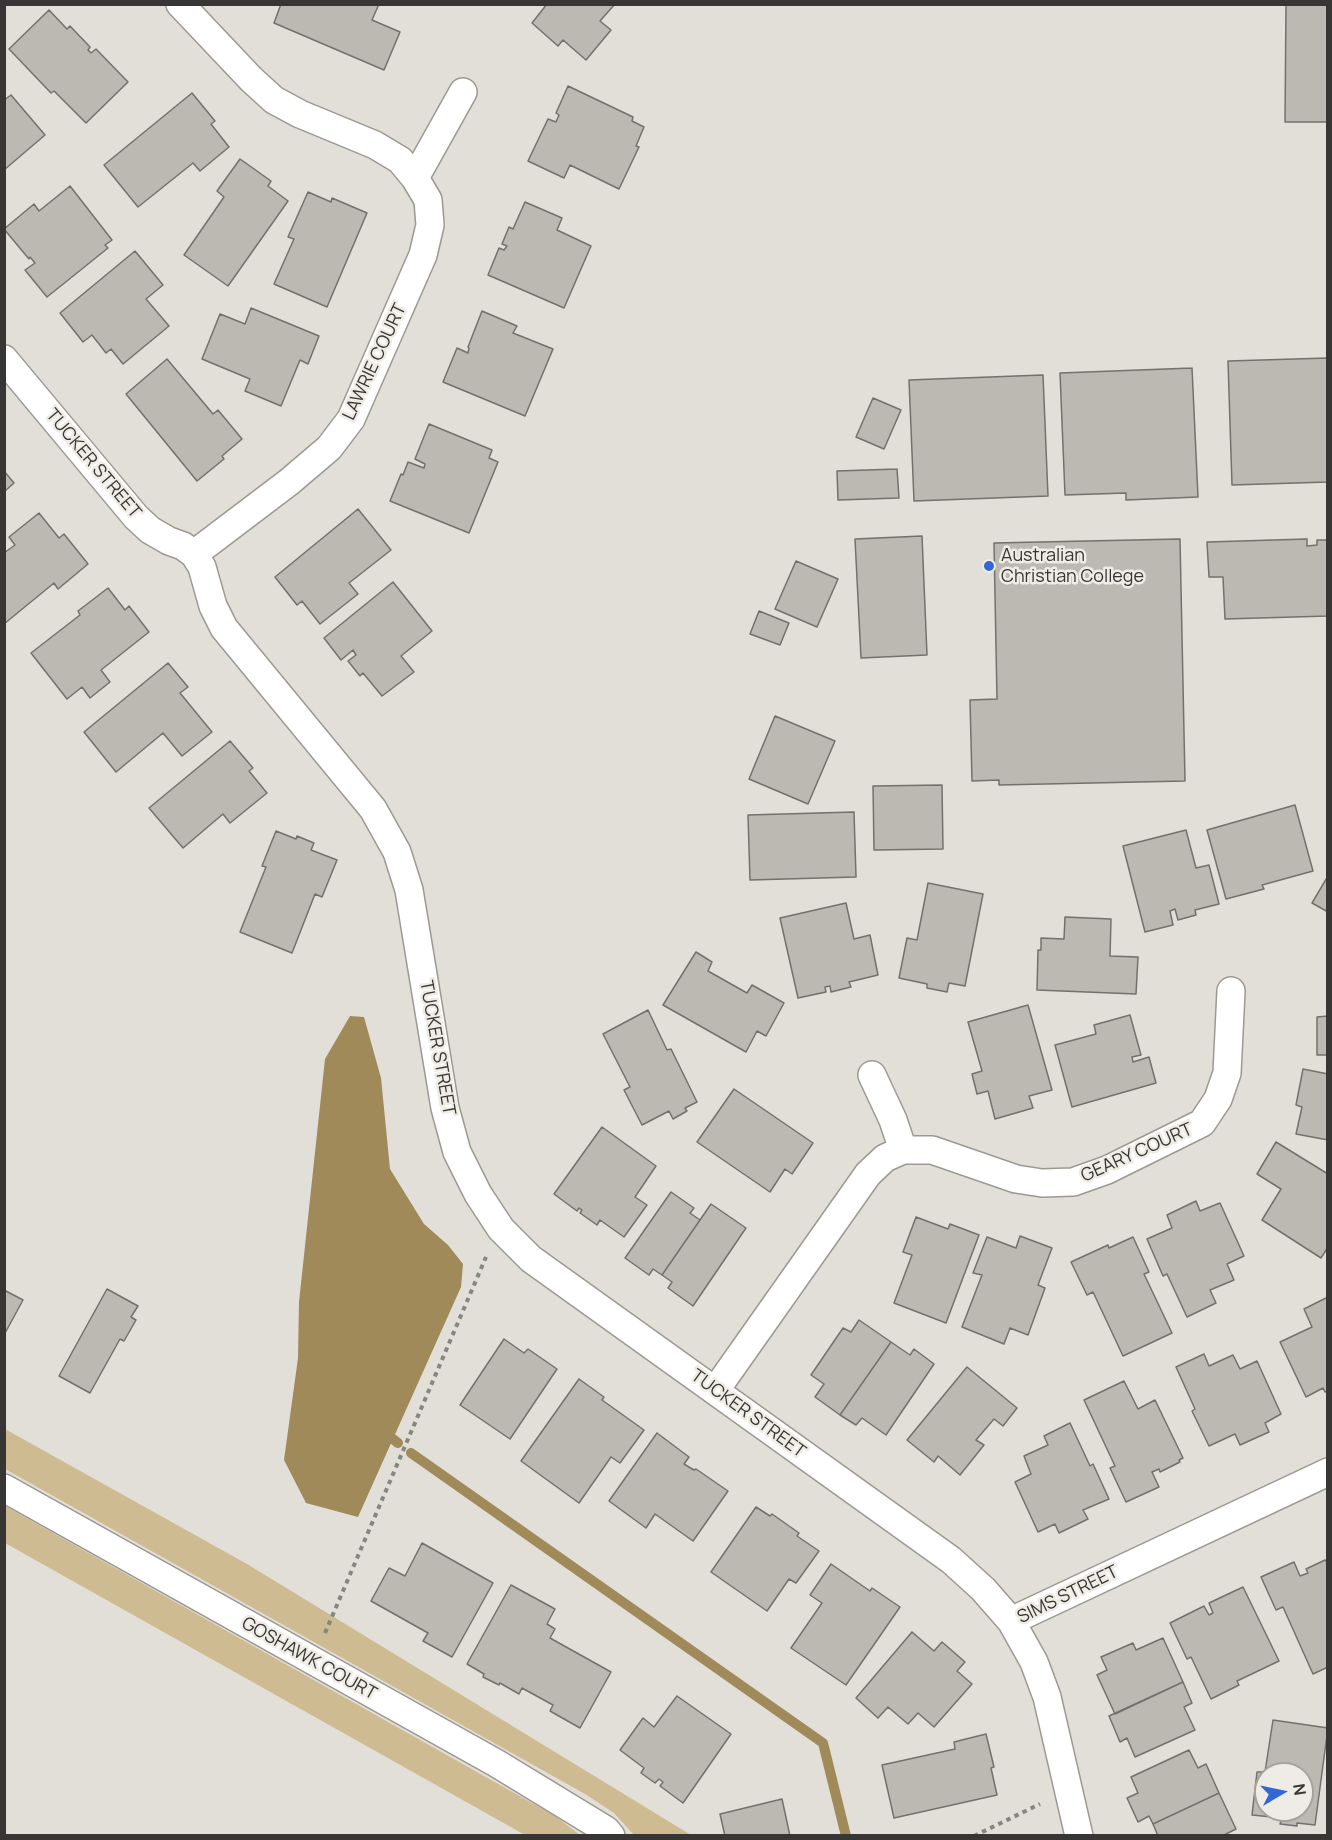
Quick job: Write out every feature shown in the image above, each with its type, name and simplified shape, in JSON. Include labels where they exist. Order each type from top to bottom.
[{"type":"street","name":"LAWRIE COURT","points":[[180,4],[274,100],[300,114],[375,145],[400,160],[415,177],[428,200],[430,225],[423,255],[351,419],[329,448],[289,482],[194,554]]},
{"type":"street","points":[[415,177],[463,92]]},
{"type":"street","name":"TUCKER STREET","points":[[4,359],[136,517],[150,530],[194,554],[202,567],[213,606],[224,628],[373,809],[397,852],[409,890],[445,1108],[457,1152],[478,1194],[501,1229],[531,1259],[951,1560],[983,1589],[1011,1621]]},
{"type":"street","name":"GEARY COURT","points":[[903,1150],[932,1150],[1016,1179],[1042,1182],[1073,1182],[1107,1170],[1202,1123],[1218,1099],[1227,1073],[1231,992]]},
{"type":"street","points":[[715,1391],[868,1174],[885,1158],[903,1150],[893,1120],[872,1075]]},
{"type":"street","name":"SIMS STREET","points":[[1079,1836],[1047,1697],[1034,1662],[1011,1621],[1328,1472]]},
{"type":"street","name":"GOSHAWK COURT","points":[[4,1488],[496,1763],[606,1830],[611,1836]]},
{"type":"path","points":[[312,1661],[479,1271],[501,1229]]},
{"type":"path","points":[[974,1836],[1068,1791]]},
{"type":"shaded area","points":[[350,1016],[364,1017],[381,1078],[390,1169],[424,1224],[448,1245],[463,1264],[461,1287],[358,1517],[306,1503],[284,1460],[298,1358],[299,1302],[325,1059]]},
{"type":"shaded area","points":[[5,1429],[247,1564],[691,1835],[634,1835],[614,1813],[585,1794],[5,1469]]},
{"type":"shaded area","points":[[5,1506],[555,1816],[580,1835],[525,1835],[5,1543]]},
{"type":"building","points":[[281,4],[379,4],[372,20],[400,32],[384,70],[274,23]]},
{"type":"building","points":[[547,4],[615,4],[600,21],[611,30],[586,60],[563,40],[558,46],[532,23]]},
{"type":"building","points":[[1286,4],[1328,4],[1328,122],[1285,122]]},
{"type":"building","points":[[49,10],[67,29],[70,26],[90,47],[88,50],[91,53],[96,49],[128,82],[86,123],[54,91],[51,93],[9,49]]},
{"type":"building","points":[[568,86],[633,117],[632,121],[644,127],[636,146],[639,147],[619,189],[570,165],[564,178],[528,161],[548,119],[556,122],[559,115],[556,113]]},
{"type":"building","points":[[192,93],[215,121],[211,124],[229,147],[200,171],[193,163],[138,207],[104,165]]},
{"type":"building","points":[[11,95],[45,135],[4,170],[4,100]]},
{"type":"building","points":[[240,159],[271,181],[268,186],[288,201],[228,286],[184,255],[224,197],[217,191]]},
{"type":"building","points":[[70,186],[112,240],[105,245],[108,248],[47,297],[25,270],[35,263],[4,229],[34,204],[39,211]]},
{"type":"building","points":[[308,192],[331,202],[332,198],[367,213],[327,307],[274,284],[294,239],[288,237]]},
{"type":"building","points":[[525,202],[562,218],[557,230],[591,246],[564,308],[488,275],[499,248],[504,250],[507,246],[502,244],[509,227],[513,229]]},
{"type":"building","points":[[135,251],[163,285],[146,299],[169,326],[123,364],[111,349],[106,353],[92,335],[83,342],[60,313]]},
{"type":"building","points":[[251,308],[319,336],[308,364],[300,360],[281,406],[245,391],[250,379],[202,359],[220,314],[245,324]]},
{"type":"building","points":[[482,311],[517,326],[513,333],[553,349],[525,416],[443,382],[457,348],[468,353],[468,347]]},
{"type":"building","points":[[1328,358],[1328,482],[1232,485],[1228,361]]},
{"type":"building","points":[[167,359],[213,414],[218,410],[242,439],[222,456],[224,459],[197,481],[126,394]]},
{"type":"building","points":[[1192,368],[1198,497],[1126,500],[1126,493],[1065,495],[1060,373]]},
{"type":"building","points":[[1043,375],[1048,496],[914,501],[909,380]]},
{"type":"building","points":[[873,398],[901,410],[884,449],[856,437]]},
{"type":"building","points":[[429,424],[492,450],[489,458],[498,462],[469,533],[390,501],[408,462],[424,468],[425,464],[415,459]]},
{"type":"building","points":[[897,469],[899,498],[838,500],[837,471]]},
{"type":"building","points":[[4,471],[14,483],[4,492]]},
{"type":"building","points":[[358,509],[391,550],[349,583],[358,594],[320,624],[302,601],[297,605],[275,577]]},
{"type":"building","points":[[39,513],[59,538],[64,534],[88,564],[58,589],[54,583],[4,624],[4,553],[15,545],[9,537]]},
{"type":"building","points":[[922,536],[927,655],[861,658],[855,539]]},
{"type":"building","points":[[1180,539],[1185,781],[999,785],[999,780],[972,781],[970,700],[997,699],[994,543]]},
{"type":"building","points":[[1307,539],[1307,546],[1317,545],[1317,540],[1328,540],[1328,616],[1225,619],[1223,577],[1209,577],[1207,542]]},
{"type":"building","points":[[796,561],[838,579],[817,627],[775,609]]},
{"type":"building","points":[[393,582],[432,631],[401,656],[414,672],[382,696],[363,673],[360,676],[348,661],[356,655],[353,650],[341,660],[324,638]]},
{"type":"building","points":[[108,588],[125,610],[129,606],[149,632],[101,670],[110,682],[90,698],[82,687],[67,699],[31,653],[80,615],[78,611]]},
{"type":"building","points":[[759,611],[789,623],[780,645],[750,634]]},
{"type":"building","points":[[168,663],[188,687],[180,693],[212,732],[182,756],[163,733],[116,772],[84,732]]},
{"type":"building","points":[[775,716],[835,741],[808,804],[749,779]]},
{"type":"building","points":[[230,741],[253,768],[249,771],[267,793],[230,823],[223,814],[183,848],[149,808]]},
{"type":"building","points":[[942,785],[943,849],[874,850],[873,786]]},
{"type":"building","points":[[1295,805],[1313,871],[1262,885],[1264,889],[1226,899],[1207,830]]},
{"type":"building","points":[[854,812],[856,877],[750,880],[748,815]]},
{"type":"building","points":[[1186,830],[1196,868],[1209,865],[1219,904],[1195,910],[1196,915],[1178,920],[1175,909],[1170,911],[1173,925],[1145,932],[1123,846]]},
{"type":"building","points":[[276,831],[314,843],[311,850],[337,860],[322,897],[315,894],[292,953],[240,932],[266,867],[262,866]]},
{"type":"building","points":[[1328,876],[1328,912],[1312,903]]},
{"type":"building","points":[[928,883],[983,894],[965,986],[949,983],[947,992],[927,988],[927,984],[899,978],[907,938],[917,940]]},
{"type":"building","points":[[846,903],[854,939],[870,935],[878,975],[849,982],[851,987],[831,992],[830,986],[825,987],[826,992],[798,998],[780,918]]},
{"type":"building","points":[[1065,917],[1111,919],[1110,956],[1138,957],[1136,994],[1037,990],[1038,950],[1041,950],[1041,938],[1064,939]]},
{"type":"building","points":[[696,952],[712,962],[708,971],[747,993],[752,985],[784,1003],[766,1036],[757,1031],[746,1052],[663,1005]]},
{"type":"building","points":[[1028,1005],[1052,1090],[1029,1096],[1033,1108],[995,1119],[988,1091],[977,1094],[972,1074],[982,1071],[968,1022]]},
{"type":"building","points":[[648,1010],[667,1050],[671,1049],[697,1102],[685,1108],[687,1111],[673,1119],[669,1111],[642,1125],[624,1090],[630,1087],[603,1034]]},
{"type":"building","points":[[1130,1015],[1141,1055],[1132,1057],[1133,1062],[1149,1057],[1156,1083],[1072,1107],[1055,1045],[1096,1034],[1094,1025]]},
{"type":"building","points":[[1328,1016],[1328,1055],[1317,1055],[1317,1017]]},
{"type":"building","points":[[1303,1069],[1328,1074],[1328,1140],[1296,1134],[1302,1107],[1296,1105]]},
{"type":"building","points":[[734,1089],[813,1143],[792,1174],[785,1169],[770,1192],[697,1142]]},
{"type":"building","points":[[602,1127],[656,1166],[635,1197],[647,1205],[624,1237],[600,1220],[597,1225],[580,1213],[582,1210],[579,1208],[577,1211],[554,1194]]},
{"type":"building","points":[[1276,1142],[1328,1174],[1328,1247],[1321,1258],[1262,1220],[1281,1189],[1257,1174]]},
{"type":"building","points":[[671,1192],[694,1208],[690,1213],[700,1220],[662,1275],[653,1269],[649,1275],[625,1258]]},
{"type":"building","points":[[1196,1201],[1200,1211],[1220,1203],[1244,1256],[1227,1264],[1234,1280],[1210,1290],[1216,1303],[1187,1317],[1167,1274],[1163,1276],[1147,1239],[1172,1228],[1167,1215]]},
{"type":"building","points":[[711,1204],[746,1228],[693,1306],[668,1288],[672,1282],[662,1275]]},
{"type":"building","points":[[916,1217],[948,1229],[950,1224],[979,1235],[946,1323],[894,1303],[912,1255],[903,1252]]},
{"type":"building","points":[[1020,1236],[1052,1248],[1038,1285],[1045,1288],[1028,1335],[1010,1328],[1004,1344],[962,1327],[982,1275],[973,1273],[987,1237],[1016,1248]]},
{"type":"building","points":[[1133,1237],[1149,1272],[1144,1274],[1172,1333],[1123,1356],[1093,1292],[1087,1295],[1071,1262],[1108,1245],[1109,1248]]},
{"type":"building","points":[[107,1289],[138,1306],[131,1317],[136,1320],[124,1341],[120,1339],[90,1393],[59,1376]]},
{"type":"building","points":[[4,1290],[23,1300],[4,1335]]},
{"type":"building","points":[[1328,1297],[1328,1391],[1325,1392],[1323,1388],[1306,1397],[1280,1342],[1312,1327],[1304,1309]]},
{"type":"building","points":[[859,1320],[891,1342],[840,1415],[815,1397],[824,1384],[811,1375],[843,1328],[851,1332]]},
{"type":"building","points":[[504,1339],[524,1353],[528,1349],[557,1369],[510,1439],[460,1405]]},
{"type":"building","points":[[891,1342],[910,1355],[914,1349],[934,1364],[886,1435],[862,1418],[856,1425],[840,1415]]},
{"type":"building","points":[[1204,1354],[1209,1366],[1233,1355],[1240,1369],[1257,1361],[1281,1414],[1265,1423],[1269,1432],[1240,1445],[1235,1434],[1209,1446],[1192,1411],[1195,1409],[1176,1367]]},
{"type":"building","points":[[967,1367],[1017,1408],[1003,1426],[994,1419],[976,1440],[984,1445],[960,1475],[938,1456],[934,1462],[907,1440]]},
{"type":"building","points":[[579,1379],[604,1397],[602,1400],[644,1430],[620,1463],[611,1457],[579,1503],[521,1461]]},
{"type":"building","points":[[1124,1381],[1138,1409],[1155,1400],[1183,1458],[1179,1460],[1180,1462],[1160,1472],[1159,1469],[1152,1472],[1159,1487],[1126,1502],[1110,1468],[1115,1466],[1084,1400]]},
{"type":"building","points":[[1070,1423],[1090,1466],[1093,1464],[1109,1499],[1083,1510],[1088,1519],[1059,1533],[1055,1524],[1038,1532],[1015,1482],[1031,1474],[1024,1456],[1048,1445],[1044,1436]]},
{"type":"building","points":[[657,1433],[689,1457],[684,1464],[696,1469],[728,1491],[693,1541],[655,1514],[646,1528],[609,1501]]},
{"type":"building","points":[[756,1507],[770,1516],[772,1514],[799,1533],[797,1536],[819,1551],[796,1583],[789,1579],[767,1611],[711,1572]]},
{"type":"building","points":[[422,1543],[493,1583],[452,1657],[423,1641],[428,1633],[371,1601],[389,1568],[405,1576]]},
{"type":"building","points":[[1325,1560],[1328,1563],[1328,1667],[1313,1674],[1283,1607],[1276,1610],[1261,1577],[1294,1562],[1300,1576],[1308,1573],[1306,1569]]},
{"type":"building","points":[[831,1564],[870,1591],[872,1588],[900,1607],[846,1685],[791,1648],[822,1603],[810,1595]]},
{"type":"building","points":[[511,1585],[555,1609],[547,1624],[555,1629],[550,1638],[611,1672],[580,1728],[550,1711],[553,1705],[522,1688],[519,1694],[500,1683],[499,1685],[483,1677],[484,1674],[467,1664]]},
{"type":"building","points":[[1243,1587],[1279,1661],[1237,1681],[1239,1685],[1211,1699],[1191,1657],[1187,1659],[1170,1623],[1204,1606],[1209,1615],[1213,1613],[1209,1603]]},
{"type":"building","points":[[912,1632],[934,1651],[942,1642],[965,1662],[957,1671],[972,1684],[934,1727],[918,1713],[908,1724],[888,1707],[878,1718],[856,1698]]},
{"type":"building","points":[[1163,1638],[1183,1682],[1115,1714],[1097,1675],[1107,1670],[1101,1657],[1133,1643],[1136,1650]]},
{"type":"building","points":[[1183,1682],[1192,1703],[1184,1707],[1195,1730],[1135,1757],[1127,1738],[1120,1742],[1109,1716]]},
{"type":"building","points":[[677,1696],[731,1734],[683,1803],[660,1786],[663,1782],[659,1779],[655,1783],[641,1773],[644,1768],[620,1750],[643,1718],[654,1727]]},
{"type":"building","points":[[1273,1720],[1328,1728],[1315,1825],[1280,1824],[1281,1822],[1314,1822],[1314,1762],[1267,1762]]},
{"type":"building","points":[[986,1734],[994,1767],[991,1768],[997,1795],[894,1818],[882,1765],[955,1749],[954,1742]]},
{"type":"building","points":[[1189,1750],[1198,1768],[1206,1764],[1219,1793],[1153,1824],[1149,1816],[1138,1822],[1127,1798],[1138,1793],[1131,1777]]},
{"type":"building","points":[[1219,1793],[1236,1829],[1222,1836],[1158,1836],[1153,1824]]},
{"type":"building","points":[[782,1799],[790,1836],[725,1836],[720,1814]]},
{"type":"waterway","points":[[393,1439],[398,1443]]},
{"type":"waterway","points":[[411,1453],[823,1743],[846,1836]]},
{"type":"place","name":"Australian Christian College","points":[[989,566]]}]
